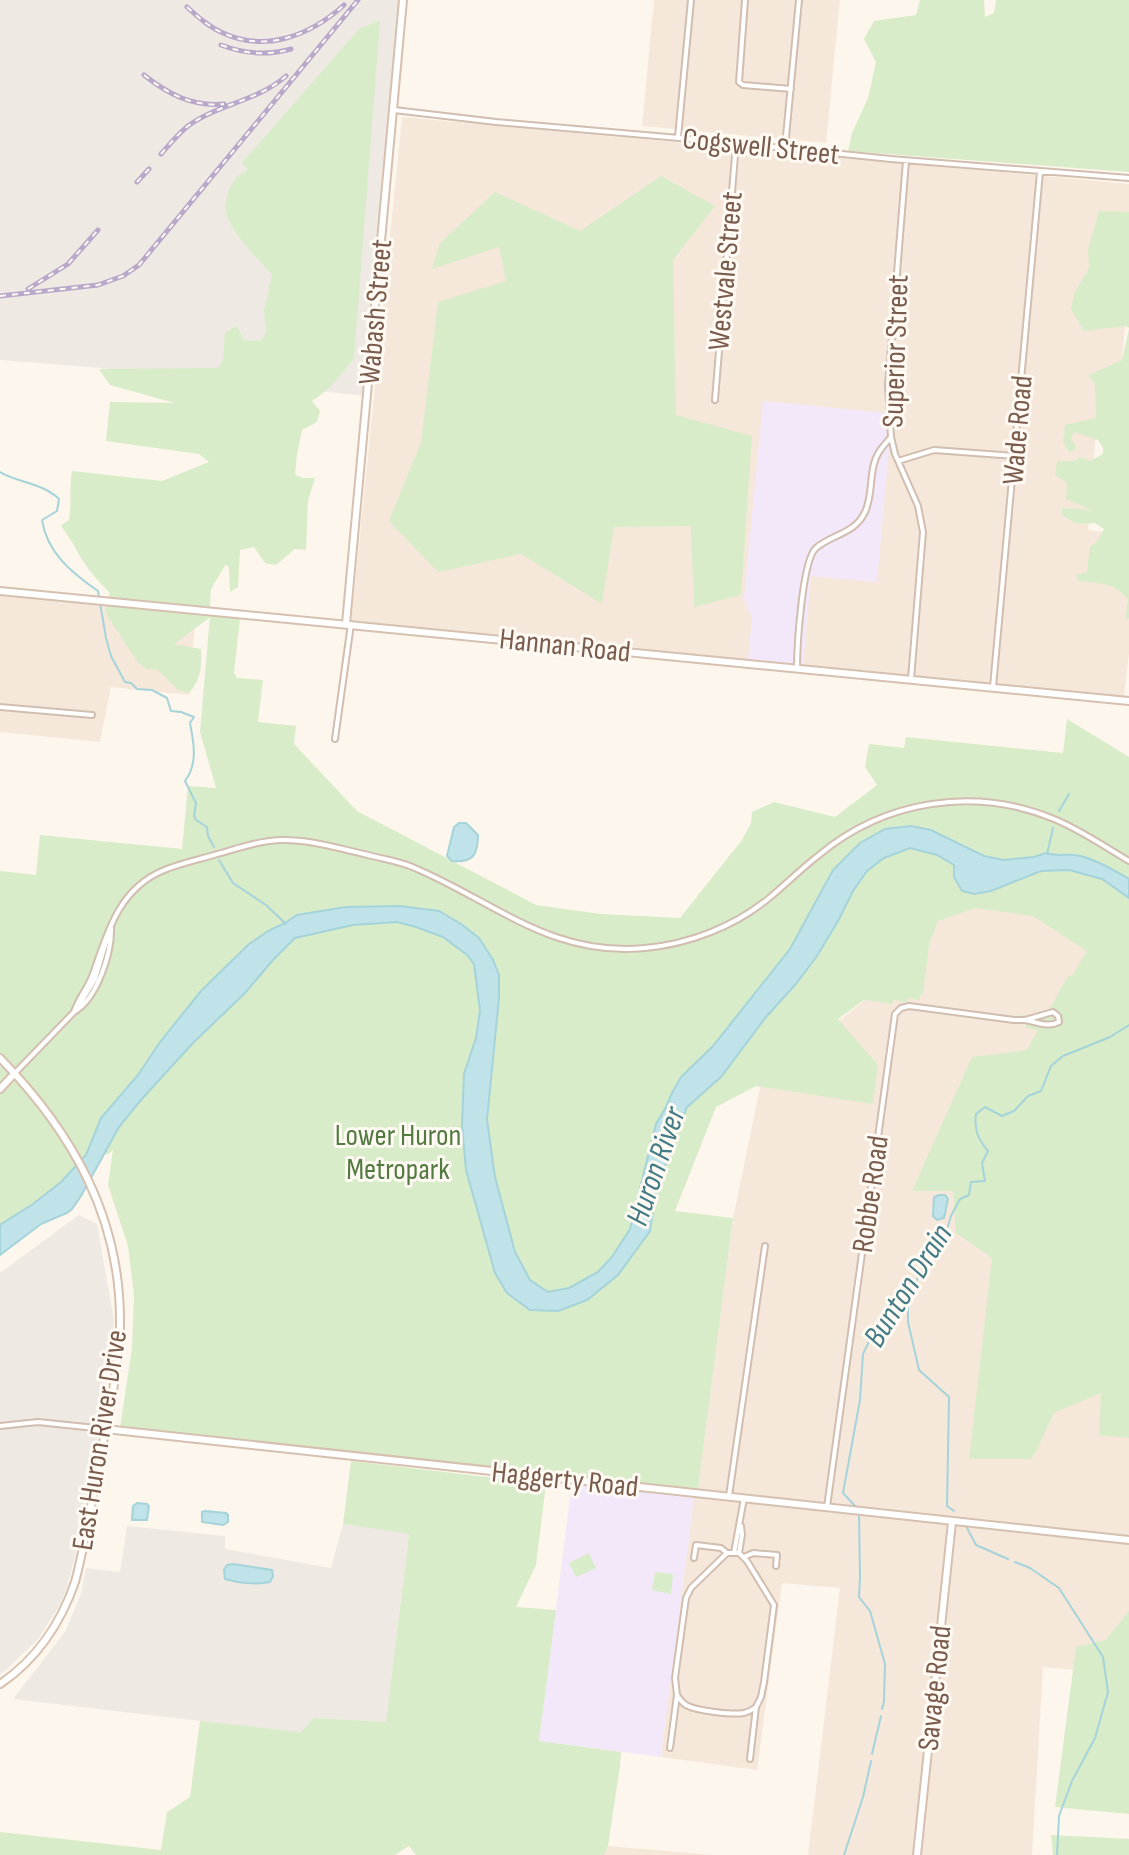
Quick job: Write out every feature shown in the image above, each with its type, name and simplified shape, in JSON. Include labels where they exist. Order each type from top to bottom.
[{"type":"street","name":"Wabash Street","points":[[335,739],[348,624],[403,0]]},
{"type":"street","points":[[678,138],[691,0]]},
{"type":"street","points":[[745,0],[739,82],[743,85],[791,89]]},
{"type":"street","points":[[785,147],[799,0]]},
{"type":"street","name":"Cogswell Street","points":[[394,110],[906,161],[1129,178]]},
{"type":"street","name":"Westvale Street","points":[[715,400],[736,143]]},
{"type":"street","name":"Superior Street","points":[[906,161],[888,383],[891,437],[918,506],[923,532],[911,680]]},
{"type":"street","name":"Wade Road","points":[[993,688],[1040,172]]},
{"type":"street","points":[[797,669],[810,555],[818,546],[860,521],[869,501],[877,454],[891,437]]},
{"type":"street","points":[[898,461],[934,450],[1015,456]]},
{"type":"street","name":"Hannan Road","points":[[0,591],[1129,701]]},
{"type":"street","points":[[783,667],[797,654]]},
{"type":"street","points":[[0,707],[92,715]]},
{"type":"street","points":[[0,1089],[74,1012],[90,981],[116,913],[133,891],[159,872],[247,846],[279,840],[312,843],[409,866],[546,934],[587,946],[628,949],[682,942],[729,924],[766,900],[846,835],[881,817],[926,804],[971,801],[1026,809],[1067,825],[1129,861]]},
{"type":"street","name":"Robbe Road","points":[[827,1507],[895,1014],[909,1006],[1046,1025],[1059,1022],[1053,1012],[1025,1020]]},
{"type":"street","name":"East Huron River Drive","points":[[0,1058],[45,1109],[73,1150],[95,1193],[111,1245],[120,1325],[117,1365],[81,1559],[67,1603],[55,1626],[33,1655],[0,1684]]},
{"type":"street","points":[[729,1496],[765,1246]]},
{"type":"street","name":"Haggerty Road","points":[[0,1426],[38,1422],[1129,1540]]},
{"type":"street","points":[[670,1748],[677,1695],[674,1685],[687,1594],[736,1554],[742,1535],[740,1524],[744,1498]]},
{"type":"street","name":"Savage Road","points":[[917,1855],[952,1522]]},
{"type":"street","points":[[694,1558],[696,1545],[721,1548],[736,1554],[777,1555],[776,1566]]},
{"type":"street","points":[[736,1554],[774,1605],[750,1759]]},
{"type":"street","points":[[677,1695],[691,1707],[714,1711],[740,1713],[756,1707]]},
{"type":"shaded area","points":[[0,0],[399,0],[366,396],[0,360]]},
{"type":"shaded area","points":[[654,0],[840,0],[826,143],[642,126]]},
{"type":"shaded area","points":[[402,117],[1129,184],[1129,285],[1122,360],[1101,371],[1088,530],[1129,535],[1129,653],[1124,697],[351,624]]},
{"type":"shaded area","points":[[763,401],[886,413],[889,449],[877,582],[811,576],[803,665],[748,660],[752,619],[744,599]]},
{"type":"shaded area","points":[[0,594],[196,612],[189,695],[111,687],[100,742],[0,732]]},
{"type":"shaded area","points":[[922,884],[1075,920],[1109,954],[1013,1252],[1129,1354],[1129,1675],[1043,1667],[1032,1855],[808,1855],[840,1588],[782,1583],[757,1770],[661,1757],[692,1492],[698,1488],[733,1218],[761,1083],[901,971]]},
{"type":"shaded area","points":[[79,1215],[97,1224],[114,1321],[101,1420],[76,1553],[65,1593],[39,1638],[0,1674],[0,1273]]},
{"type":"shaded area","points":[[572,1483],[694,1498],[661,1757],[539,1741]]},
{"type":"shaded area","points":[[343,1524],[409,1533],[386,1723],[314,1718],[302,1733],[13,1699],[65,1632],[81,1594],[86,1568],[120,1572],[127,1526],[225,1536],[225,1549],[331,1568]]},
{"type":"shaded area","points":[[608,1846],[713,1855],[604,1855]]},
{"type":"green space","points":[[920,0],[984,0],[985,17],[994,13],[996,0],[1129,0],[1129,172],[848,151],[852,133],[868,98],[876,62],[864,39],[874,21],[916,15]]},
{"type":"green space","points":[[380,21],[354,358],[335,382],[312,401],[320,411],[317,422],[302,430],[297,454],[295,475],[315,478],[308,501],[306,550],[295,549],[276,565],[265,563],[254,547],[240,550],[238,587],[230,592],[229,568],[226,564],[211,589],[209,618],[174,644],[201,649],[201,667],[196,683],[189,693],[178,690],[158,670],[147,669],[138,663],[105,612],[110,593],[86,565],[61,525],[69,520],[72,471],[162,481],[209,462],[199,454],[106,441],[110,402],[175,403],[110,385],[99,369],[218,368],[223,360],[225,332],[237,326],[244,340],[261,341],[266,333],[264,311],[272,275],[230,223],[225,206],[230,189],[238,176],[248,170],[242,163],[360,28]]},
{"type":"green space","points":[[661,176],[715,206],[673,260],[676,415],[752,436],[741,595],[694,607],[691,526],[614,527],[602,604],[521,554],[438,572],[389,521],[421,442],[438,302],[506,281],[499,247],[432,269],[440,243],[495,192],[580,231]]},
{"type":"green space","points":[[1099,211],[1129,212],[1129,328],[1084,331],[1071,309],[1074,294],[1089,268],[1088,249]]},
{"type":"green space","points":[[1129,329],[1129,618],[1125,619],[1128,600],[1124,594],[1106,585],[1078,581],[1076,575],[1087,572],[1090,547],[1104,529],[1095,523],[1077,524],[1062,515],[1062,508],[1092,510],[1066,499],[1067,483],[1055,475],[1057,461],[1074,461],[1081,457],[1090,461],[1103,454],[1098,440],[1074,432],[1071,439],[1076,446],[1069,452],[1063,442],[1065,425],[1096,418],[1095,385],[1089,375],[1122,360]]},
{"type":"green space","name":"Lower Huron Metropark","points":[[210,615],[240,618],[234,673],[237,678],[263,680],[258,722],[296,726],[294,744],[357,811],[536,905],[601,914],[680,918],[742,840],[751,823],[752,812],[774,802],[835,817],[877,785],[865,767],[869,744],[904,748],[906,737],[1063,753],[1067,719],[1129,757],[1129,1438],[1099,1435],[1101,1393],[1054,1413],[1031,1459],[969,1459],[992,1258],[956,1233],[953,1191],[912,1191],[972,1057],[1027,1050],[1038,1030],[1026,1028],[1026,1023],[1020,1022],[1020,1015],[1045,1017],[1068,976],[1072,976],[1087,951],[1033,916],[975,908],[938,921],[929,945],[920,1000],[893,1000],[892,1004],[864,1000],[838,1019],[878,1065],[873,1104],[756,1086],[716,1107],[675,1211],[733,1218],[698,1489],[120,1428],[132,1348],[134,1295],[128,1246],[108,1185],[113,1150],[107,1155],[94,1137],[86,1155],[61,1182],[0,1225],[0,871],[36,875],[40,835],[182,849],[188,786],[216,788],[200,732]]},
{"type":"green space","points":[[351,1461],[546,1484],[536,1565],[516,1607],[556,1610],[539,1741],[621,1752],[608,1846],[604,1855],[416,1855],[409,1846],[395,1855],[0,1855],[0,1832],[161,1850],[167,1812],[190,1797],[200,1721],[301,1732],[314,1718],[386,1722],[409,1534],[343,1524]]},
{"type":"green space","points":[[589,1553],[596,1568],[576,1577],[569,1563]]},
{"type":"green space","points":[[655,1572],[673,1574],[671,1594],[652,1590]]},
{"type":"green space","points":[[1129,1611],[1129,1814],[1055,1807],[1076,1647],[1106,1640]]},
{"type":"green space","points":[[1051,1835],[1129,1839],[1129,1855],[1053,1855]]},
{"type":"water","points":[[466,823],[478,835],[477,848],[469,859],[452,861],[447,856],[454,827]]},
{"type":"water","name":"Huron River","points":[[911,826],[931,830],[984,856],[1004,860],[1046,853],[1086,858],[1129,879],[1129,898],[1102,879],[1069,870],[1041,871],[991,891],[974,894],[962,891],[954,877],[954,865],[937,855],[910,848],[884,858],[867,871],[817,956],[795,985],[766,1017],[721,1077],[687,1107],[656,1191],[650,1231],[618,1275],[587,1300],[558,1311],[530,1310],[507,1293],[495,1273],[466,1170],[462,1125],[464,1074],[476,1038],[480,1010],[474,964],[443,937],[397,922],[353,925],[295,938],[140,1101],[119,1127],[72,1209],[41,1224],[0,1255],[0,1225],[61,1182],[86,1155],[101,1118],[138,1075],[201,991],[248,945],[297,915],[346,907],[400,906],[439,911],[479,938],[493,960],[499,975],[499,998],[487,1120],[495,1177],[515,1252],[530,1280],[548,1292],[569,1288],[598,1272],[630,1229],[656,1124],[681,1077],[713,1046],[790,949],[833,870],[860,843],[885,829]]},
{"type":"water","points":[[945,1195],[948,1199],[944,1218],[937,1220],[933,1216],[934,1197]]},
{"type":"water","points":[[137,1503],[149,1506],[147,1520],[132,1520],[133,1506]]},
{"type":"water","points":[[202,1512],[226,1513],[228,1522],[223,1525],[202,1522]]},
{"type":"water","points":[[227,1565],[272,1570],[273,1576],[270,1582],[259,1583],[225,1579],[224,1570]]},
{"type":"waterway","points":[[0,472],[59,499],[57,511],[42,520],[45,532],[62,561],[98,591],[111,656],[125,682],[137,689],[152,690],[167,698],[171,711],[194,717],[190,723],[194,746],[192,768],[185,781],[196,803],[194,816],[207,827],[214,847]]},
{"type":"waterway","points":[[1059,811],[1069,794]]},
{"type":"waterway","points":[[1047,854],[1053,828]]},
{"type":"waterway","points":[[219,860],[233,883],[266,905],[286,924]]},
{"type":"waterway","name":"Bunton Drain","points":[[856,1507],[843,1493],[860,1400],[863,1354],[885,1308],[908,1296],[946,1233],[960,1199],[969,1195],[971,1182],[985,1181],[982,1163],[988,1151],[978,1134],[976,1114],[985,1107],[1002,1116],[1014,1111],[1028,1096],[1041,1091],[1051,1066],[1063,1056],[1110,1037],[1129,1025]]},
{"type":"waterway","points":[[908,1298],[908,1322],[919,1370],[949,1397],[947,1506],[954,1511]]},
{"type":"waterway","name":"Bunton Drain","points":[[859,1512],[859,1597],[870,1611],[885,1664],[882,1709]]},
{"type":"waterway","points":[[965,1524],[976,1545],[1008,1559]]},
{"type":"waterway","points":[[1015,1562],[1030,1568],[1059,1588],[1103,1657],[1108,1692],[1095,1738],[1072,1781],[1059,1816],[1057,1855]]},
{"type":"waterway","name":"Bunton Drain","points":[[872,1754],[881,1716]]},
{"type":"waterway","name":"Bunton Drain","points":[[844,1855],[871,1761]]},
{"type":"railway","points":[[0,296],[98,285],[123,276],[139,265],[358,0]]},
{"type":"railway","points":[[187,7],[218,31],[239,39],[271,41],[303,32],[344,5]]},
{"type":"railway","points":[[221,45],[256,53],[291,49]]},
{"type":"railway","points":[[144,75],[181,98],[224,104]]},
{"type":"railway","points":[[161,154],[184,129],[200,119],[263,91],[286,76]]},
{"type":"railway","points":[[137,182],[149,169]]},
{"type":"railway","points":[[28,289],[68,264],[98,230]]}]
